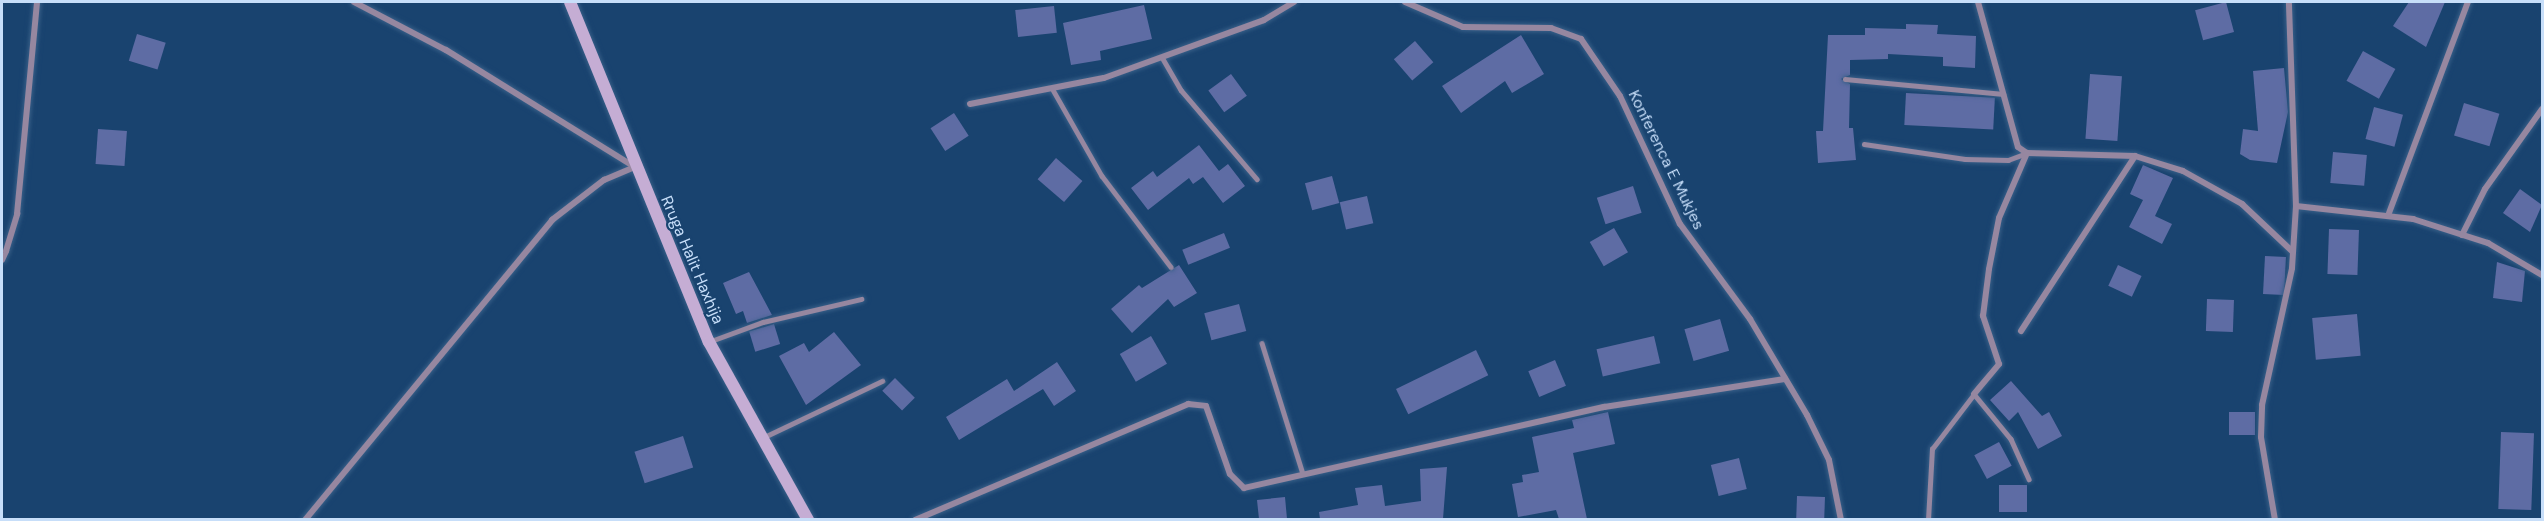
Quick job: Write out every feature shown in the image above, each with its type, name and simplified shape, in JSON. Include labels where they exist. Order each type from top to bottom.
[{"type":"street","points":[[6,251],[17,214],[37,2]]},
{"type":"street","points":[[354,2],[635,167]]},
{"type":"street","name":"Rruga Halit Haxhija","points":[[570,2],[635,167],[709,342],[760,439],[808,519]]},
{"type":"street","points":[[970,104],[1052,88],[1162,57],[1264,20],[1294,2]]},
{"type":"street","name":"Konferenca E Mukjes","points":[[1405,2],[1463,27],[1551,28],[1581,39],[1620,96],[1680,224],[1750,319],[1829,460],[1841,519]]},
{"type":"street","points":[[1978,2],[2014,141],[2027,153],[2134,156],[2217,187],[2293,252]]},
{"type":"street","points":[[2275,519],[2264,465],[2262,405],[2293,252],[2296,206],[2289,2]]},
{"type":"street","points":[[2389,213],[2468,2]]},
{"type":"street","points":[[2462,235],[2485,189],[2542,109]]},
{"type":"street","points":[[1974,394],[1999,364],[1983,316],[1989,268],[1999,218],[2027,153]]},
{"type":"street","points":[[2021,331],[2134,156]]},
{"type":"street","points":[[305,519],[552,220],[604,180],[635,167]]},
{"type":"street","points":[[2296,206],[2389,213],[2462,235],[2540,273],[2542,263]]},
{"type":"street","points":[[915,519],[1188,404],[1206,406],[1235,483],[1244,488],[1604,407],[1785,379]]},
{"type":"lane","points":[[1162,57],[1182,90],[1257,179]]},
{"type":"lane","points":[[1845,79],[2003,94]]},
{"type":"lane","points":[[1052,88],[1102,176],[1171,267]]},
{"type":"lane","points":[[1864,144],[1965,159],[2008,159],[2027,153]]},
{"type":"lane","points":[[2,260],[6,251]]},
{"type":"lane","points":[[709,342],[763,321],[861,298]]},
{"type":"lane","points":[[1262,343],[1303,474]]},
{"type":"lane","points":[[760,439],[882,381]]},
{"type":"lane","points":[[1928,519],[1932,449],[1974,394],[2011,439],[2029,479]]},
{"type":"building","points":[[2226,2],[2234,32],[2203,40],[2195,10]]},
{"type":"building","points":[[2409,2],[2445,2],[2426,47],[2393,26]]},
{"type":"building","points":[[1144,5],[1152,39],[1100,51],[1101,60],[1071,65],[1063,23]]},
{"type":"building","points":[[1054,6],[1057,33],[1018,37],[1015,10]]},
{"type":"building","points":[[1906,24],[1938,25],[1937,34],[1976,36],[1975,68],[1943,66],[1943,57],[1888,54],[1888,59],[1850,60],[1850,75],[1841,79],[1850,84],[1849,128],[1853,128],[1856,160],[1818,163],[1816,131],[1823,131],[1828,35],[1865,35],[1865,28],[1906,29]]},
{"type":"building","points":[[137,34],[166,43],[158,70],[129,61]]},
{"type":"building","points":[[1521,35],[1544,74],[1512,93],[1505,81],[1461,113],[1442,86]]},
{"type":"building","points":[[1415,41],[1433,62],[1412,81],[1394,59]]},
{"type":"building","points":[[2363,51],[2395,69],[2379,99],[2347,81]]},
{"type":"building","points":[[2284,68],[2288,112],[2277,163],[2250,160],[2240,154],[2243,129],[2258,131],[2253,71]]},
{"type":"building","points":[[1231,74],[1247,96],[1224,112],[1208,90]]},
{"type":"building","points":[[2090,74],[2122,76],[2117,141],[2085,139]]},
{"type":"building","points":[[1906,93],[1995,98],[1993,130],[1904,125]]},
{"type":"building","points":[[2464,103],[2499,114],[2489,146],[2454,136]]},
{"type":"building","points":[[2374,107],[2403,115],[2394,147],[2365,139]]},
{"type":"building","points":[[954,113],[969,136],[945,151],[931,128]]},
{"type":"building","points":[[98,129],[127,131],[124,166],[96,164]]},
{"type":"building","points":[[1199,145],[1219,171],[1228,164],[1245,186],[1223,203],[1203,177],[1193,184],[1189,178],[1148,210],[1131,188],[1153,171],[1157,177]]},
{"type":"building","points":[[2333,152],[2367,155],[2364,186],[2330,183]]},
{"type":"building","points":[[1056,158],[1082,181],[1064,202],[1038,179]]},
{"type":"building","points":[[2143,165],[2173,178],[2155,216],[2172,224],[2162,244],[2129,227],[2143,200],[2130,194]]},
{"type":"building","points":[[1332,176],[1339,203],[1312,210],[1305,183]]},
{"type":"building","points":[[1633,186],[1642,213],[1606,224],[1597,198]]},
{"type":"building","points":[[2520,189],[2542,205],[2530,232],[2503,213]]},
{"type":"building","points":[[1367,196],[1373,223],[1346,230],[1340,202]]},
{"type":"building","points":[[1614,228],[1628,252],[1604,266],[1590,242]]},
{"type":"building","points":[[2329,229],[2359,230],[2357,275],[2327,274]]},
{"type":"building","points":[[1224,233],[1230,248],[1188,265],[1182,250]]},
{"type":"building","points":[[2265,256],[2286,257],[2284,295],[2263,294]]},
{"type":"building","points":[[2497,262],[2525,271],[2522,302],[2493,298]]},
{"type":"building","points":[[1179,265],[1197,293],[1174,307],[1168,299],[1132,333],[1111,309],[1139,285],[1142,288]]},
{"type":"building","points":[[2118,265],[2142,276],[2132,297],[2108,286]]},
{"type":"building","points":[[749,272],[772,315],[747,323],[743,311],[736,314],[723,283]]},
{"type":"building","points":[[2207,299],[2234,300],[2233,332],[2206,331]]},
{"type":"building","points":[[1239,304],[1246,331],[1211,340],[1204,313]]},
{"type":"building","points":[[2357,314],[2361,356],[2316,360],[2312,318]]},
{"type":"building","points":[[1720,319],[1729,351],[1694,361],[1684,329]]},
{"type":"building","points":[[774,324],[780,344],[755,352],[749,332]]},
{"type":"building","points":[[834,332],[861,365],[806,405],[779,356],[804,343],[809,352]]},
{"type":"building","points":[[1151,336],[1167,364],[1136,382],[1120,354]]},
{"type":"building","points":[[1654,336],[1660,363],[1603,377],[1597,349]]},
{"type":"building","points":[[1476,350],[1488,375],[1408,414],[1396,389]]},
{"type":"building","points":[[1555,360],[1566,386],[1539,397],[1528,371]]},
{"type":"building","points":[[1057,362],[1076,391],[1054,406],[1043,389],[959,440],[946,417],[1007,379],[1014,391]]},
{"type":"building","points":[[895,378],[915,398],[902,411],[882,391]]},
{"type":"building","points":[[2011,381],[2042,416],[2049,412],[2062,436],[2038,449],[2018,412],[2009,421],[1990,400]]},
{"type":"building","points":[[1608,412],[1615,444],[1573,453],[1587,519],[1559,519],[1556,510],[1518,517],[1512,484],[1523,482],[1522,475],[1539,472],[1532,437],[1574,428],[1572,420]]},
{"type":"building","points":[[2229,412],[2255,412],[2255,435],[2229,435]]},
{"type":"building","points":[[2501,432],[2534,433],[2531,510],[2498,509]]},
{"type":"building","points":[[683,436],[693,467],[645,483],[634,452]]},
{"type":"building","points":[[1999,442],[2012,466],[1987,479],[1974,455]]},
{"type":"building","points":[[1739,458],[1747,489],[1719,496],[1711,465]]},
{"type":"building","points":[[1447,467],[1443,519],[1320,519],[1319,512],[1358,505],[1355,488],[1382,485],[1385,506],[1421,501],[1420,469]]},
{"type":"building","points":[[1999,485],[2027,485],[2027,512],[1999,512]]},
{"type":"building","points":[[1797,496],[1825,497],[1824,520],[1796,519]]},
{"type":"building","points":[[1285,497],[1287,519],[1259,519],[1257,500]]}]
